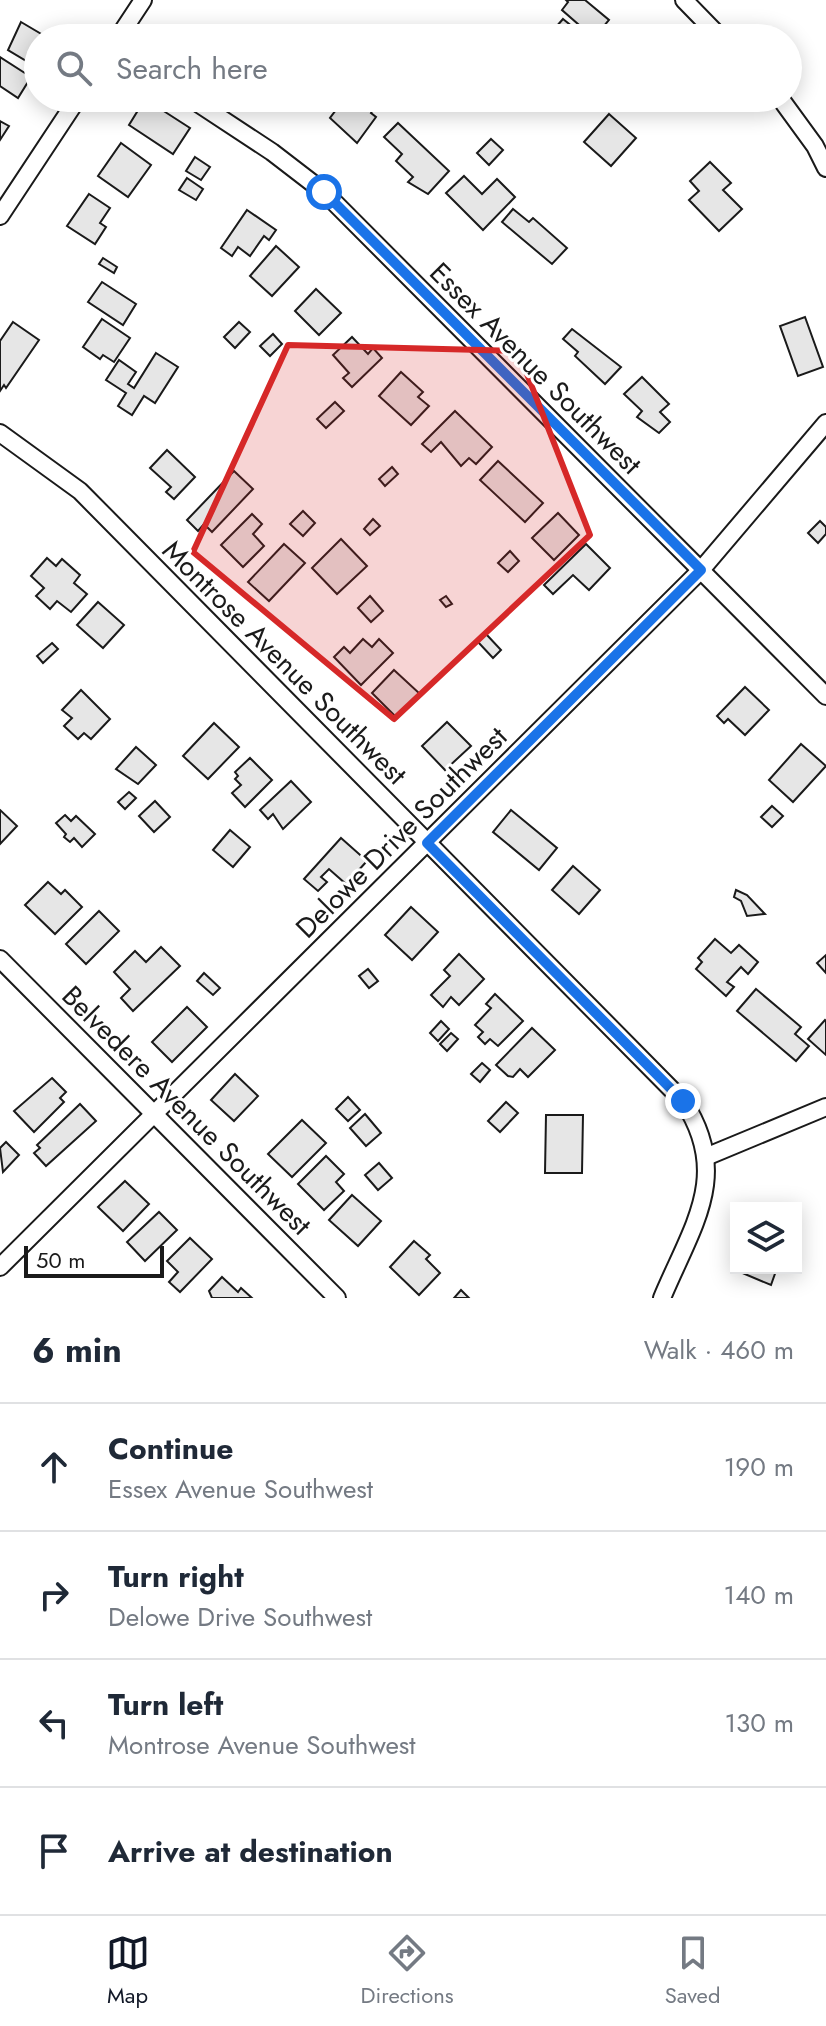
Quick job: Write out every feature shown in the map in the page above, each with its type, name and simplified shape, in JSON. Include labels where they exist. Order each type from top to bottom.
[{"type":"street","points":[[127,24],[143,0]]},
{"type":"street","points":[[684,0],[707,24]]},
{"type":"street","points":[[0,216],[69,112]]},
{"type":"street","name":"Essex Avenue Southwest","points":[[211,112],[272,152],[324,192],[826,696]]},
{"type":"street","points":[[790,112],[815,146],[826,168]]},
{"type":"street","name":"Delowe Drive Southwest","points":[[0,1267],[701,570],[826,423]]},
{"type":"street","name":"Montrose Avenue Southwest","points":[[0,433],[80,491],[683,1101],[700,1126],[708,1156]]},
{"type":"street","name":"Belvedere Avenue Southwest","points":[[0,959],[337,1298]]},
{"type":"street","points":[[662,1298],[702,1199],[708,1156],[826,1107]]},
{"type":"highlighted area","points":[[288,345],[518,351],[590,535],[394,719],[193,552]]},
{"type":"building","points":[[566,0],[585,0],[609,20],[606,24],[578,24],[562,10],[568,2]]},
{"type":"building","points":[[21,22],[24,24],[24,60],[8,50]]},
{"type":"building","points":[[0,57],[24,72],[24,88],[18,98],[0,86]]},
{"type":"building","points":[[137,112],[165,112],[190,128],[173,154],[129,125]]},
{"type":"building","points":[[334,112],[372,112],[376,117],[357,143],[330,118]]},
{"type":"building","points":[[609,114],[636,138],[611,166],[584,142]]},
{"type":"building","points":[[0,121],[9,126],[0,140]]},
{"type":"building","points":[[398,123],[449,171],[428,194],[408,182],[413,177],[396,161],[402,154],[384,137]]},
{"type":"building","points":[[491,139],[503,150],[489,165],[477,153]]},
{"type":"building","points":[[121,143],[151,165],[128,197],[98,176]]},
{"type":"building","points":[[195,157],[210,167],[201,180],[186,171]]},
{"type":"building","points":[[710,162],[731,183],[723,190],[742,209],[719,231],[689,200],[699,191],[690,181]]},
{"type":"building","points":[[464,176],[482,194],[497,179],[515,197],[483,230],[446,193]]},
{"type":"building","points":[[187,178],[203,189],[196,200],[179,190]]},
{"type":"building","points":[[89,194],[110,208],[100,223],[106,227],[95,244],[67,226]]},
{"type":"building","points":[[513,209],[529,222],[533,218],[567,248],[552,264],[502,222]]},
{"type":"building","points":[[247,210],[276,230],[269,240],[264,236],[250,256],[238,247],[232,256],[221,248]]},
{"type":"building","points":[[276,246],[299,267],[272,296],[250,276]]},
{"type":"building","points":[[103,258],[117,267],[114,273],[99,264]]},
{"type":"building","points":[[102,282],[136,304],[123,325],[88,302]]},
{"type":"building","points":[[316,289],[341,313],[319,335],[295,311]]},
{"type":"building","points":[[805,317],[823,367],[798,376],[780,326]]},
{"type":"building","points":[[102,319],[130,338],[114,362],[103,355],[100,359],[83,347]]},
{"type":"building","points":[[13,322],[39,340],[6,388],[4,385],[0,391],[0,341]]},
{"type":"building","points":[[239,322],[250,332],[235,348],[224,337]]},
{"type":"building","points":[[572,329],[621,367],[605,384],[575,356],[578,352],[563,339]]},
{"type":"building","points":[[273,334],[282,344],[270,356],[260,346]]},
{"type":"building","points":[[352,337],[368,354],[373,348],[382,358],[352,387],[343,378],[349,373],[333,355]]},
{"type":"building","points":[[156,353],[178,367],[155,403],[144,396],[132,415],[118,406],[126,393],[106,380],[119,360],[136,372],[128,384],[134,388]]},
{"type":"building","points":[[401,372],[423,392],[418,397],[429,406],[411,425],[379,396]]},
{"type":"building","points":[[642,377],[669,404],[660,412],[670,422],[659,433],[637,417],[642,411],[624,394]]},
{"type":"building","points":[[335,402],[344,411],[326,428],[317,419]]},
{"type":"building","points":[[455,411],[492,447],[476,464],[469,458],[461,466],[441,442],[431,452],[422,444]]},
{"type":"building","points":[[167,450],[195,477],[174,499],[166,492],[171,487],[150,468]]},
{"type":"building","points":[[498,461],[543,503],[525,522],[480,480]]},
{"type":"building","points":[[392,467],[398,474],[385,486],[379,479]]},
{"type":"building","points":[[234,471],[253,489],[212,532],[204,524],[198,531],[187,520]]},
{"type":"building","points":[[303,511],[315,523],[303,536],[290,524]]},
{"type":"building","points":[[558,513],[579,535],[554,560],[532,538]]},
{"type":"building","points":[[252,514],[262,524],[253,534],[264,546],[243,567],[221,545]]},
{"type":"building","points":[[373,519],[380,526],[370,535],[364,529]]},
{"type":"building","points":[[820,521],[826,527],[826,534],[818,543],[808,533]]},
{"type":"building","points":[[341,539],[367,566],[337,594],[312,568]]},
{"type":"building","points":[[284,544],[305,563],[269,601],[248,582]]},
{"type":"building","points":[[586,544],[610,568],[589,590],[573,575],[553,594],[544,585]]},
{"type":"building","points":[[510,551],[519,561],[508,572],[498,563]]},
{"type":"building","points":[[47,558],[56,566],[62,559],[80,575],[74,583],[87,594],[71,612],[57,601],[50,609],[36,596],[44,588],[31,576]]},
{"type":"building","points":[[370,596],[383,611],[371,622],[358,608]]},
{"type":"building","points":[[446,596],[452,604],[446,607],[440,600]]},
{"type":"building","points":[[98,602],[124,625],[103,648],[77,625]]},
{"type":"building","points":[[486,634],[501,650],[493,658],[478,642]]},
{"type":"building","points":[[363,639],[372,647],[379,639],[393,653],[361,685],[334,657],[344,647],[350,653]]},
{"type":"building","points":[[52,643],[58,649],[43,663],[37,656]]},
{"type":"building","points":[[394,670],[420,694],[397,718],[372,693]]},
{"type":"building","points":[[745,687],[769,710],[745,735],[728,719],[724,723],[717,716]]},
{"type":"building","points":[[81,690],[110,719],[91,739],[84,733],[78,739],[64,726],[72,718],[62,710]]},
{"type":"building","points":[[447,722],[471,746],[445,770],[422,746]]},
{"type":"building","points":[[214,723],[239,747],[208,779],[183,756]]},
{"type":"building","points":[[801,744],[826,766],[793,802],[769,780]]},
{"type":"building","points":[[136,747],[156,765],[138,784],[116,769]]},
{"type":"building","points":[[250,758],[272,780],[245,807],[232,793],[241,785],[235,779],[238,776],[235,772]]},
{"type":"building","points":[[291,781],[311,802],[283,829],[273,814],[268,819],[260,810]]},
{"type":"building","points":[[129,792],[136,798],[125,809],[118,802]]},
{"type":"building","points":[[155,801],[170,817],[154,832],[139,816]]},
{"type":"building","points":[[772,806],[783,816],[772,827],[761,817]]},
{"type":"building","points":[[0,810],[17,826],[0,844]]},
{"type":"building","points":[[511,810],[557,848],[539,870],[493,832]]},
{"type":"building","points":[[65,815],[71,821],[76,816],[95,834],[82,847],[74,838],[70,842],[64,837],[66,834],[56,823]]},
{"type":"building","points":[[230,830],[250,847],[233,867],[213,850]]},
{"type":"building","points":[[341,838],[367,861],[346,884],[329,869],[321,877],[327,882],[318,891],[304,879]]},
{"type":"building","points":[[573,866],[600,890],[579,914],[552,890]]},
{"type":"building","points":[[48,882],[61,894],[65,890],[82,907],[55,934],[25,905]]},
{"type":"building","points":[[736,890],[747,895],[765,914],[747,916],[741,901],[734,897]]},
{"type":"building","points":[[411,907],[438,932],[412,960],[385,935]]},
{"type":"building","points":[[99,911],[119,931],[86,964],[66,944]]},
{"type":"building","points":[[715,939],[731,953],[739,945],[758,962],[748,974],[741,967],[727,982],[734,987],[726,996],[696,969],[702,962],[698,958]]},
{"type":"building","points":[[161,947],[180,966],[133,1011],[121,998],[130,989],[114,972],[135,951],[146,962]]},
{"type":"building","points":[[459,954],[484,979],[459,1005],[451,997],[443,1007],[431,995],[450,976],[444,970]]},
{"type":"building","points":[[826,955],[826,973],[817,963]]},
{"type":"building","points":[[368,969],[378,981],[369,988],[359,976]]},
{"type":"building","points":[[204,973],[220,988],[213,995],[197,981]]},
{"type":"building","points":[[756,989],[801,1027],[795,1034],[809,1046],[796,1061],[737,1011]]},
{"type":"building","points":[[495,994],[523,1021],[498,1046],[490,1039],[485,1044],[478,1037],[483,1032],[475,1025],[491,1008],[486,1004]]},
{"type":"building","points":[[187,1007],[207,1027],[172,1062],[152,1042]]},
{"type":"building","points":[[441,1021],[449,1029],[438,1041],[430,1033]]},
{"type":"building","points":[[826,1021],[826,1055],[808,1039]]},
{"type":"building","points":[[532,1028],[555,1050],[528,1077],[520,1069],[513,1077],[508,1076],[496,1065]]},
{"type":"building","points":[[451,1033],[458,1039],[447,1051],[440,1044]]},
{"type":"building","points":[[482,1063],[490,1070],[480,1082],[471,1074]]},
{"type":"building","points":[[235,1074],[258,1096],[234,1121],[211,1100]]},
{"type":"building","points":[[52,1078],[66,1092],[60,1098],[64,1102],[34,1132],[14,1111]]},
{"type":"building","points":[[348,1097],[360,1110],[348,1121],[336,1109]]},
{"type":"building","points":[[506,1102],[518,1113],[500,1132],[488,1121]]},
{"type":"building","points":[[80,1104],[96,1121],[46,1166],[34,1153],[40,1148],[37,1145]]},
{"type":"building","points":[[365,1114],[381,1133],[366,1146],[350,1128]]},
{"type":"building","points":[[546,1115],[583,1115],[582,1173],[545,1173]]},
{"type":"building","points":[[302,1120],[326,1143],[292,1177],[268,1154]]},
{"type":"building","points":[[6,1142],[19,1155],[3,1172],[0,1148]]},
{"type":"building","points":[[326,1156],[344,1174],[336,1182],[344,1191],[324,1210],[298,1184]]},
{"type":"building","points":[[379,1163],[392,1178],[378,1190],[365,1175]]},
{"type":"building","points":[[125,1181],[149,1204],[123,1231],[98,1207]]},
{"type":"building","points":[[352,1195],[381,1221],[358,1246],[329,1220]]},
{"type":"building","points":[[159,1212],[177,1230],[145,1261],[127,1242]]},
{"type":"building","points":[[190,1238],[212,1259],[180,1292],[169,1282],[178,1272],[167,1261]]},
{"type":"building","points":[[414,1241],[430,1255],[426,1259],[440,1273],[419,1295],[390,1267]]},
{"type":"building","points":[[745,1274],[775,1274],[771,1285]]},
{"type":"building","points":[[222,1277],[238,1292],[241,1288],[252,1298],[212,1298],[209,1291]]},
{"type":"building","points":[[461,1290],[469,1298],[454,1298]]},
{"type":"route","points":[[324,192],[701,570],[427,843],[683,1101]]}]
